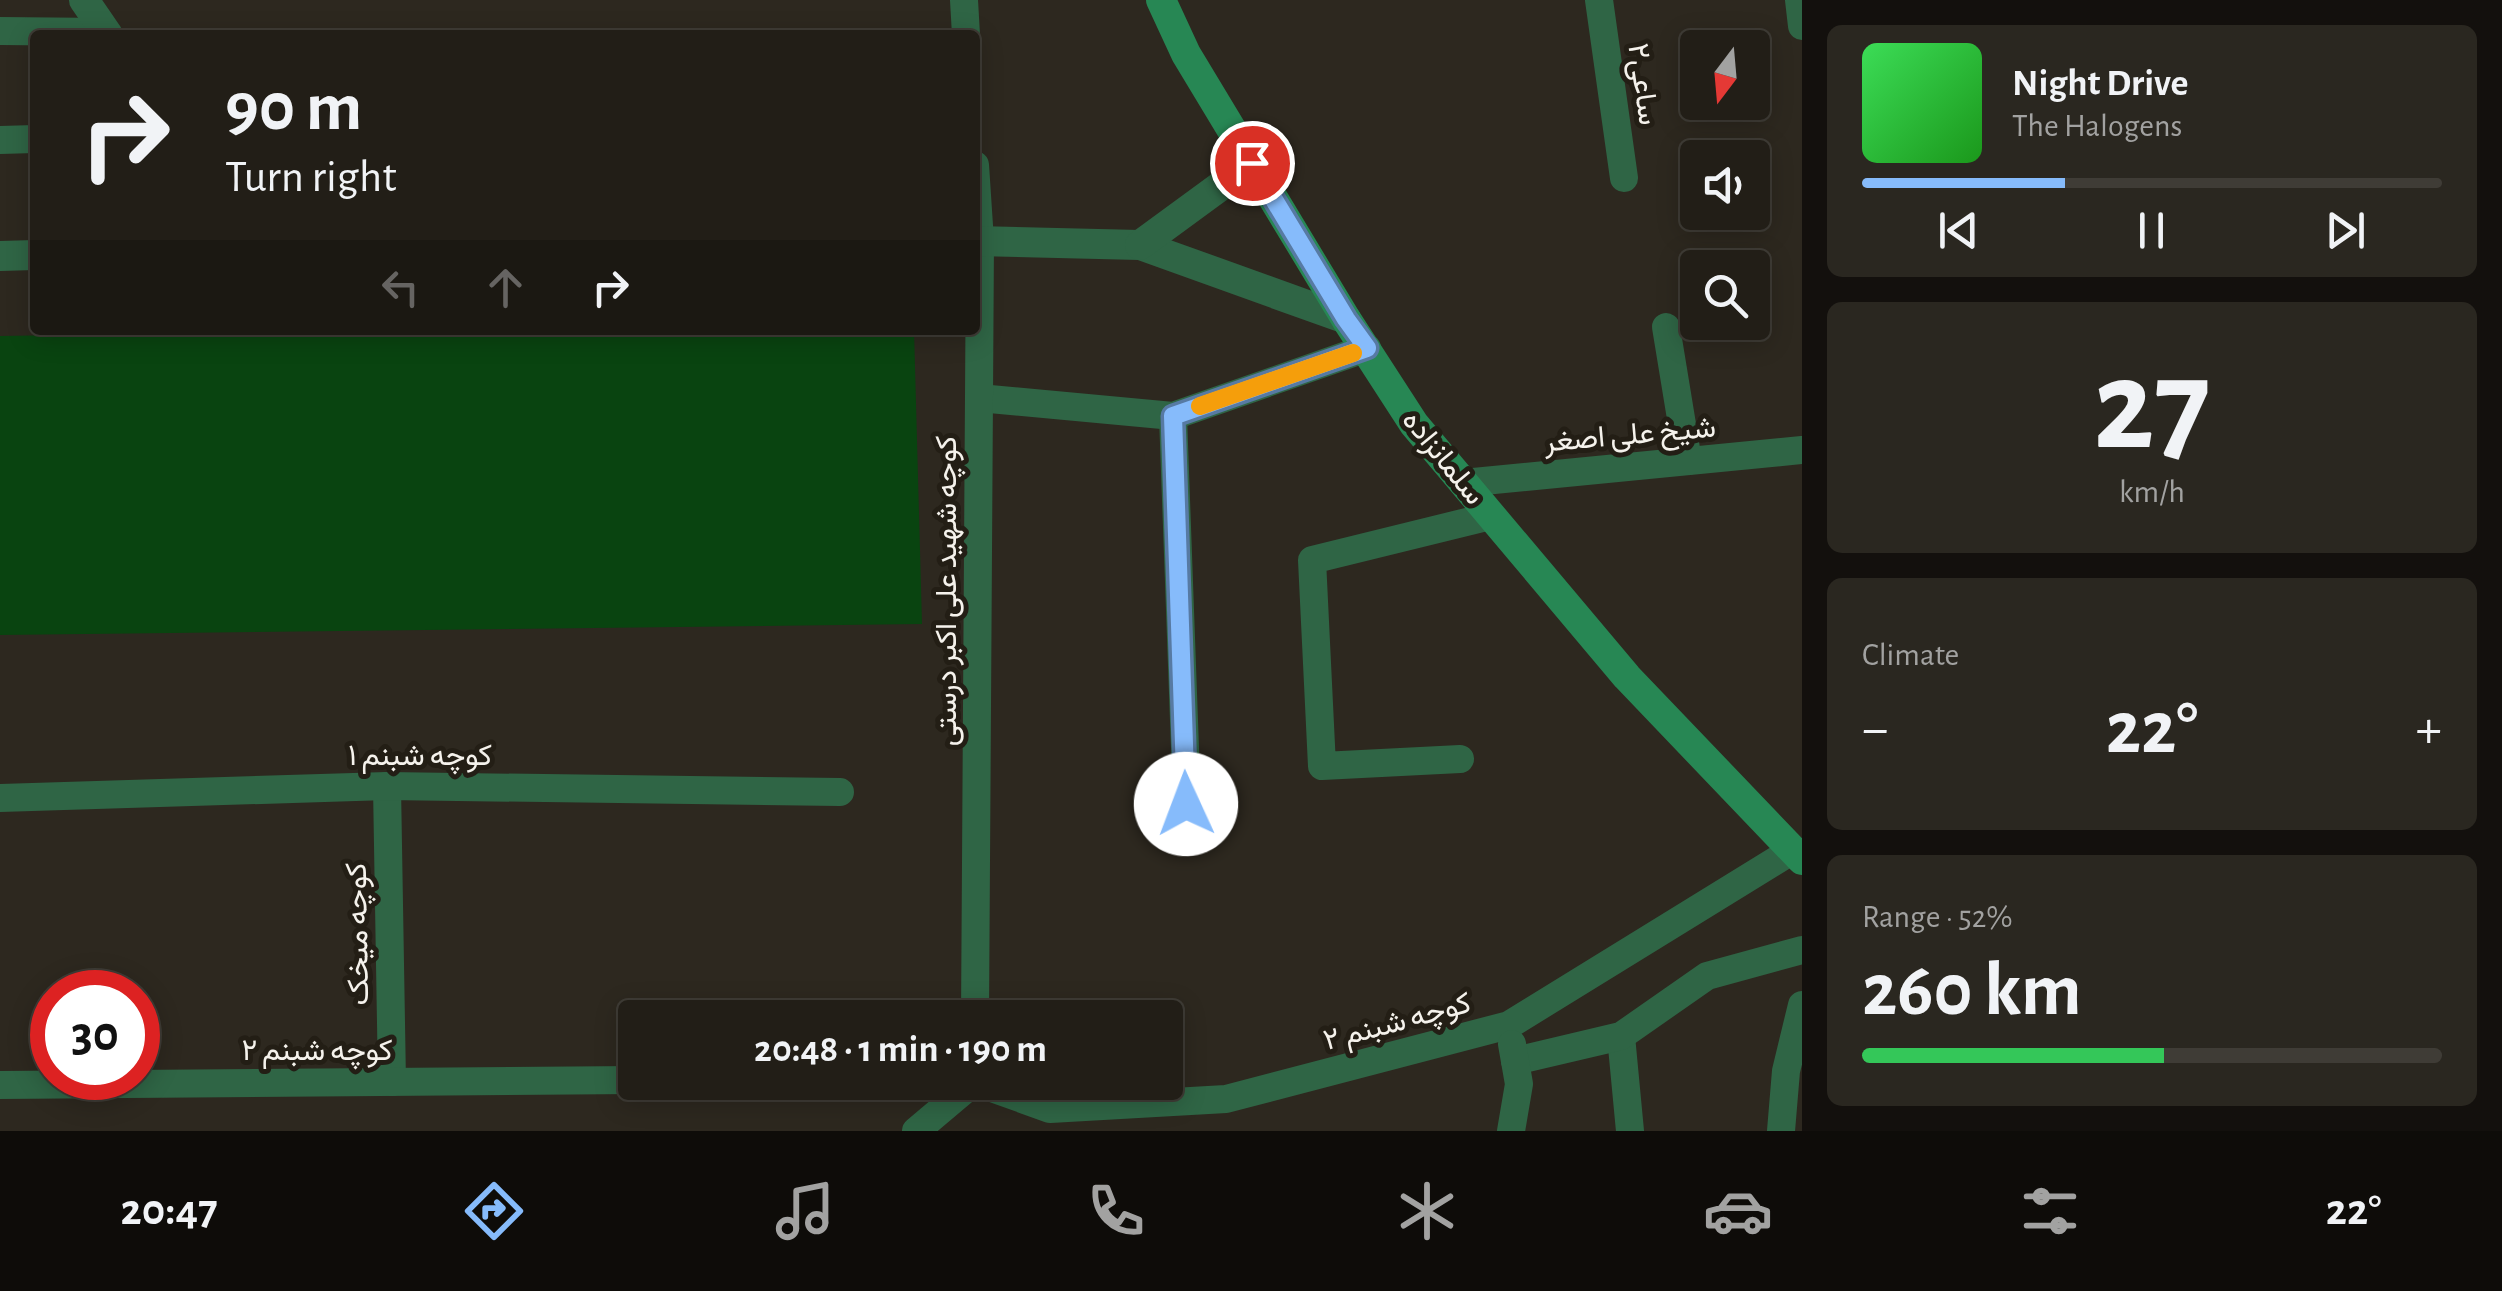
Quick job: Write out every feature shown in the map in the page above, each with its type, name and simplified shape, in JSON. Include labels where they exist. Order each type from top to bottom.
[{"type":"main road","name":"سلمانزاده","points":[[1166,1],[1186,54],[1414,424],[1626,677],[1798,855]]},
{"type":"street","points":[[84,0],[104,30]]},
{"type":"street","points":[[964,0],[966,30]]},
{"type":"street","name":"ساعی۲","points":[[1599,0],[1624,178]]},
{"type":"street","points":[[1799,0],[1802,26]]},
{"type":"street","points":[[0,31],[30,32]]},
{"type":"street","points":[[0,140],[30,140]]},
{"type":"street","points":[[1140,244],[1252,163]]},
{"type":"street","points":[[980,241],[1140,244],[1346,319]]},
{"type":"street","points":[[0,256],[30,256]]},
{"type":"street","points":[[1666,327],[1688,461]]},
{"type":"street","name":"کوچه شهید علی اکبر درستی","points":[[975,1000],[979,335]]},
{"type":"street","points":[[979,398],[1173,416],[1367,348]]},
{"type":"street","points":[[1173,416],[1186,804]]},
{"type":"street","name":"شیخ علی اصغر","points":[[1463,482],[1802,450]]},
{"type":"street","points":[[1460,759],[1322,766],[1312,560],[1492,516]]},
{"type":"street","name":"کوچه شبنم ۱","points":[[0,798],[387,786],[840,792]]},
{"type":"street","name":"کوچه میخک","points":[[387,786],[392,1082]]},
{"type":"street","name":"کوچه شبنم ۲","points":[[1013,1100],[1057,1120],[1226,1099],[1510,1025],[1798,855]]},
{"type":"street","points":[[1515,1061],[1621,1036],[1707,976],[1802,950]]},
{"type":"street","points":[[1780,1131],[1786,1070],[1802,1004]]},
{"type":"street","points":[[1510,1025],[1519,1084],[1511,1131]]},
{"type":"street","points":[[1621,1036],[1630,1131]]},
{"type":"street","name":"کوچه شبنم ۲","points":[[0,1085],[618,1080]]},
{"type":"street","points":[[916,1131],[953,1100]]},
{"type":"green space","points":[[914,335],[922,624],[0,635],[0,336]]},
{"type":"slow traffic","points":[[1200,406],[1353,353]]},
{"type":"route","points":[[1186,804],[1173,416],[1367,348],[1252,163]]}]
